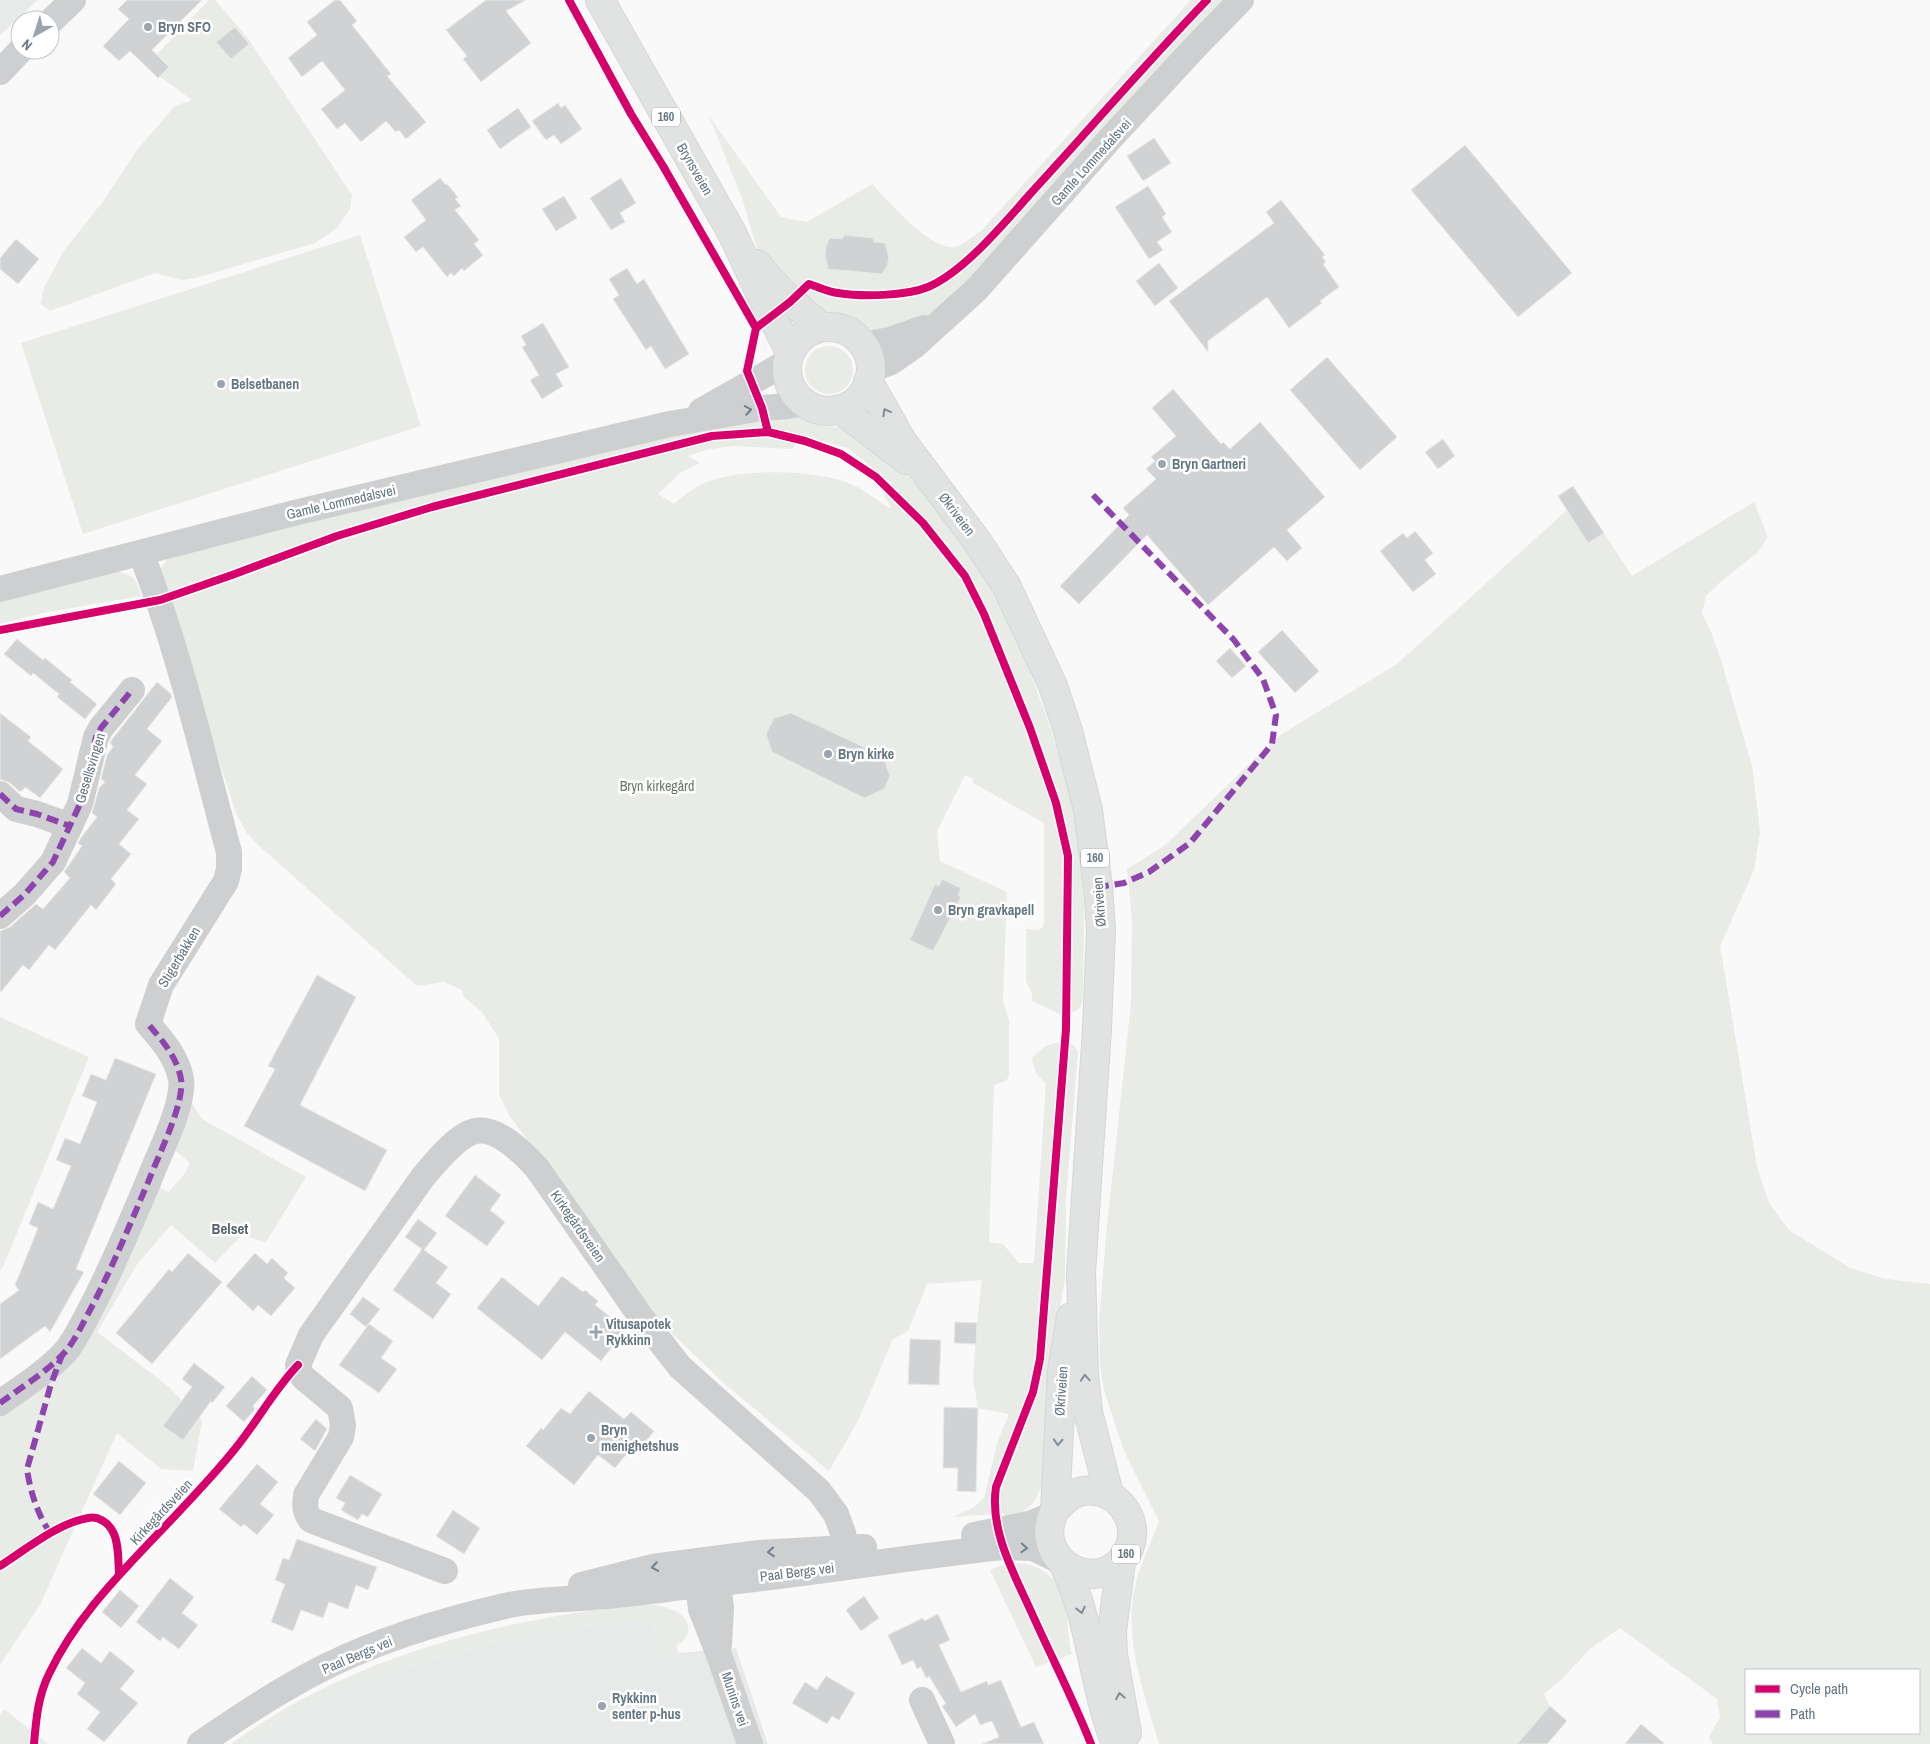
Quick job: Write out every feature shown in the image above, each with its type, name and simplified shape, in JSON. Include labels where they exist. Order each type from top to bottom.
[{"type":"main road","name":"Brynsveien","points":[[600,0],[732,233],[789,357]]},
{"type":"main road","name":"Brynsveien","points":[[732,233],[771,282],[790,302],[822,327]]},
{"type":"main road","points":[[789,357],[801,337],[812,330],[822,327]]},
{"type":"main road","name":"160","points":[[822,327],[838,328],[848,331],[856,337],[867,365]]},
{"type":"main road","name":"160","points":[[789,357],[787,373],[790,384],[794,392],[804,403]]},
{"type":"main road","points":[[804,403],[824,410],[840,409],[856,400],[864,390],[867,365]]},
{"type":"main road","name":"Økriveien","points":[[867,365],[902,441],[977,541],[1007,587],[1053,686],[1068,732],[1088,810],[1098,879],[1101,929],[1097,1029],[1080,1273],[1084,1374],[1088,1412],[1109,1494]]},
{"type":"main road","name":"Økriveien","points":[[840,409],[933,481]]},
{"type":"main road","name":"Økriveien","points":[[1054,1513],[1062,1371],[1080,1273]]},
{"type":"main road","points":[[1054,1513],[1065,1499],[1079,1492],[1094,1490],[1109,1494]]},
{"type":"main road","name":"160","points":[[1062,1563],[1078,1572],[1093,1574],[1108,1570],[1121,1561],[1128,1552],[1132,1542],[1130,1519],[1126,1509],[1109,1494]]},
{"type":"main road","name":"160","points":[[1054,1513],[1049,1527],[1053,1551],[1062,1563],[1076,1591],[1106,1720],[1116,1744]]},
{"type":"main road","name":"160","points":[[1121,1561],[1112,1631],[1113,1655],[1128,1744]]},
{"type":"street","points":[[60,12],[73,0]]},
{"type":"street","name":"Gamle Lommedalsvei","points":[[867,365],[891,362],[914,346],[977,289],[1135,112],[1241,0]]},
{"type":"street","points":[[0,72],[11,60]]},
{"type":"street","name":"Gamle Lommedalsvei","points":[[682,421],[753,383],[789,357]]},
{"type":"street","name":"Gamle Lommedalsvei","points":[[0,589],[298,512],[682,421],[804,403]]},
{"type":"street","name":"Stigerbakken","points":[[0,1403],[54,1363],[66,1350],[100,1292],[123,1241],[165,1141],[178,1105],[181,1086],[177,1068],[171,1054],[148,1024],[161,985],[226,881],[229,869],[229,852],[174,650],[160,600],[141,553]]},
{"type":"street","name":"Gesellsvingen","points":[[0,916],[24,895],[53,862],[84,790],[96,737],[101,728],[132,690]]},
{"type":"street","points":[[0,794],[16,809],[37,814],[70,826]]},
{"type":"street","name":"Kirkegårdsveien","points":[[444,1571],[311,1520],[306,1514],[304,1505],[306,1495],[341,1437],[343,1425],[340,1408],[304,1378],[300,1373],[298,1365],[311,1335],[423,1177],[454,1144],[475,1131],[486,1132],[509,1141],[537,1168],[667,1352],[680,1367],[819,1491],[836,1514],[843,1533],[848,1557]]},
{"type":"street","name":"Paal Bergs vei","points":[[848,1557],[879,1547],[964,1537],[1029,1524],[1054,1513]]},
{"type":"street","name":"Paal Bergs vei","points":[[200,1744],[247,1711],[326,1666],[384,1642],[506,1605],[530,1601],[590,1582],[652,1567],[706,1576],[759,1553],[848,1557],[1004,1547],[1033,1548],[1062,1563]]},
{"type":"street","name":"Munins vei","points":[[706,1576],[700,1609],[719,1655],[750,1744]]},
{"type":"street","points":[[922,1700],[942,1744]]},
{"type":"shaded area","points":[[0,0],[38,0],[27,10],[10,10],[10,26],[0,35]]},
{"type":"shaded area","points":[[651,1619],[663,1658],[679,1653],[736,1648],[768,1744],[244,1744],[282,1720],[326,1697],[383,1674],[505,1639],[621,1621]]},
{"type":"green space","points":[[209,0],[215,0],[247,37],[352,195],[350,209],[337,228],[315,243],[196,278],[181,280],[155,273],[50,311],[41,304],[43,290],[63,252],[104,200],[137,150],[175,106],[192,100],[159,76],[155,56]]},
{"type":"green space","points":[[1191,0],[1226,0],[955,298],[920,323],[878,333],[853,317],[817,312],[774,272],[757,249],[743,201],[709,116],[781,217],[807,222],[872,184],[924,235],[948,247],[958,246],[981,231]]},
{"type":"green space","name":"Belsetbanen","points":[[360,235],[421,426],[83,534],[21,343]]},
{"type":"green space","points":[[824,346],[834,346],[843,350],[849,356],[852,361],[852,379],[843,390],[834,394],[824,394],[815,390],[809,384],[805,375],[805,365],[809,356],[815,350]]},
{"type":"green space","name":"Bryn kirkegård","points":[[791,414],[815,424],[848,429],[895,463],[949,523],[980,567],[1000,603],[1018,641],[1033,681],[1064,775],[1078,837],[1083,893],[1083,998],[1081,1006],[1074,1012],[1062,1015],[1032,1001],[1032,993],[1026,981],[1026,929],[1039,930],[1044,926],[1044,823],[972,782],[973,779],[965,775],[937,831],[940,861],[1007,892],[1003,1001],[1009,1020],[1009,1076],[1006,1081],[994,1085],[989,1242],[1003,1244],[1019,1263],[1034,1263],[1046,1083],[1036,1072],[1032,1058],[1046,1046],[1055,1043],[1074,1045],[1078,1052],[1066,1198],[1065,1279],[1053,1348],[1042,1482],[1034,1502],[1020,1514],[1006,1520],[1004,1513],[953,1517],[974,1507],[984,1498],[998,1440],[1009,1414],[978,1408],[973,1378],[982,1280],[927,1284],[908,1331],[893,1339],[859,1419],[829,1471],[727,1386],[659,1321],[509,1115],[499,1094],[499,1038],[481,1011],[464,997],[462,990],[444,982],[417,986],[258,845],[246,832],[236,813],[158,572],[167,559],[179,555],[379,505],[696,430]],"holes":[[[797,435],[848,448],[891,483],[883,494],[892,509],[853,485],[838,480],[800,473],[758,473],[720,478],[696,487],[674,504],[658,494],[680,473],[700,463],[688,456],[705,450],[732,446],[792,449]]]},
{"type":"green space","points":[[1754,502],[1768,537],[1758,552],[1706,596],[1702,613],[1721,660],[1752,766],[1760,832],[1754,870],[1720,946],[1757,1167],[1769,1203],[1789,1230],[1850,1268],[1886,1279],[1930,1284],[1930,1744],[1713,1744],[1709,1737],[1720,1717],[1717,1699],[1620,1628],[1591,1648],[1561,1680],[1544,1694],[1550,1706],[1517,1744],[1159,1744],[1141,1684],[1133,1643],[1132,1602],[1141,1567],[1159,1521],[1124,1451],[1104,1390],[1100,1366],[1099,1320],[1106,1236],[1131,1003],[1132,919],[1127,869],[1164,846],[1280,735],[1397,664],[1567,510],[1588,543],[1604,533],[1632,576]]},
{"type":"green space","points":[[114,571],[130,575],[136,581],[141,596],[43,613],[0,624],[0,602]]},
{"type":"green space","points":[[0,1017],[89,1057],[3,1267],[0,1270]]},
{"type":"green space","points":[[192,1103],[202,1119],[306,1177],[266,1242],[242,1235],[215,1263],[171,1225],[138,1263],[97,1332],[168,1386],[202,1421],[193,1471],[161,1469],[117,1433],[40,1605],[0,1665],[0,1412],[57,1367],[160,1188],[169,1192],[184,1175],[189,1162],[171,1149]]},
{"type":"green space","points":[[1025,1563],[1042,1570],[1053,1578],[1060,1588],[1064,1600],[1072,1654],[1036,1667],[990,1570],[1002,1565]]},
{"type":"green space","points":[[646,1604],[670,1609],[679,1613],[684,1618],[687,1623],[688,1633],[686,1638],[676,1646],[679,1653],[663,1658],[651,1619],[621,1621],[504,1639],[383,1674],[326,1697],[282,1720],[244,1744],[231,1744],[277,1713],[326,1687],[376,1665],[428,1647],[536,1620]]},
{"type":"green space","points":[[4,1709],[48,1744],[0,1744],[0,1715]]},
{"type":"building","name":"Bryn SFO","points":[[127,0],[202,0],[152,50],[169,67],[158,78],[130,51],[119,61],[103,46],[129,19],[118,9]]},
{"type":"building","points":[[335,0],[340,0],[357,21],[352,25],[391,74],[387,76],[426,122],[406,139],[399,130],[396,132],[386,121],[361,142],[345,123],[337,129],[321,109],[345,90],[322,61],[302,77],[288,58],[317,35],[307,22]]},
{"type":"building","points":[[486,0],[526,0],[506,11],[531,43],[481,82],[463,59],[467,56],[446,30]]},
{"type":"building","points":[[235,27],[249,44],[231,59],[216,42]]},
{"type":"building","points":[[558,103],[561,108],[565,105],[582,129],[561,144],[554,135],[546,140],[532,121]]},
{"type":"building","points":[[518,108],[531,127],[500,149],[487,130]]},
{"type":"building","points":[[1154,138],[1171,163],[1143,181],[1127,156]]},
{"type":"building","points":[[1465,145],[1572,273],[1518,317],[1411,190]]},
{"type":"building","points":[[440,178],[458,197],[455,199],[461,206],[455,210],[479,240],[474,244],[483,255],[464,271],[462,268],[454,276],[451,273],[447,277],[423,247],[416,252],[404,237],[426,220],[411,200]]},
{"type":"building","points":[[621,178],[636,203],[620,213],[625,222],[611,230],[590,198]]},
{"type":"building","points":[[1148,186],[1166,214],[1162,217],[1172,232],[1157,242],[1163,250],[1149,259],[1115,207]]},
{"type":"building","points":[[564,196],[577,218],[556,231],[542,209]]},
{"type":"building","points":[[1281,200],[1325,255],[1322,257],[1326,262],[1323,264],[1339,287],[1320,301],[1322,303],[1289,328],[1267,297],[1208,341],[1208,352],[1169,301],[1274,223],[1266,212]]},
{"type":"building","points":[[844,235],[873,238],[874,242],[885,243],[889,258],[882,274],[828,269],[825,255],[826,246],[830,238],[842,239]]},
{"type":"building","points":[[16,239],[39,259],[18,284],[0,269],[0,258]]},
{"type":"building","points":[[1159,263],[1178,288],[1155,306],[1136,281]]},
{"type":"building","points":[[627,268],[637,284],[644,279],[689,354],[665,369],[651,346],[646,350],[613,299],[619,295],[609,279]]},
{"type":"building","points":[[543,323],[569,367],[556,374],[563,386],[542,399],[530,380],[539,375],[522,347],[526,345],[521,336]]},
{"type":"building","points":[[1327,357],[1397,437],[1360,470],[1290,390]]},
{"type":"building","points":[[1173,389],[1221,444],[1223,442],[1230,449],[1260,422],[1325,497],[1287,530],[1302,548],[1287,561],[1274,547],[1208,605],[1147,535],[1079,604],[1060,586],[1129,515],[1123,508],[1156,479],[1146,469],[1155,461],[1151,457],[1176,436],[1152,408]]},
{"type":"building","points":[[1443,439],[1455,456],[1438,469],[1425,452]]},
{"type":"building","points":[[1573,486],[1604,533],[1588,543],[1558,496]]},
{"type":"building","points":[[1415,531],[1433,553],[1425,560],[1436,574],[1413,592],[1380,551],[1403,533],[1407,538]]},
{"type":"building","points":[[1282,630],[1319,671],[1295,693],[1258,652]]},
{"type":"building","points":[[17,639],[43,660],[45,658],[97,704],[85,719],[57,697],[59,694],[33,673],[31,676],[4,654]]},
{"type":"building","points":[[1230,648],[1246,666],[1232,678],[1216,661]]},
{"type":"building","points":[[157,682],[172,697],[147,729],[162,741],[135,775],[147,784],[127,810],[139,819],[119,844],[131,854],[111,879],[116,884],[96,910],[91,905],[55,950],[49,945],[29,970],[23,965],[0,993],[0,931],[10,927],[36,904],[43,909],[70,878],[64,872],[82,846],[78,843],[80,839],[97,817],[92,813],[99,788],[105,782],[101,779],[107,755],[113,747],[110,742]]},
{"type":"building","points":[[0,713],[31,737],[28,741],[63,769],[40,798],[25,787],[22,791],[19,791],[10,783],[0,779]]},
{"type":"building","name":"Bryn kirke","points":[[791,713],[883,756],[890,776],[884,789],[864,798],[772,752],[766,734],[774,718]]},
{"type":"building","name":"Bryn gravkapell","points":[[942,879],[961,888],[958,895],[961,897],[933,951],[910,940],[935,884],[939,886]]},
{"type":"building","points":[[317,975],[356,997],[300,1105],[387,1150],[365,1191],[244,1126],[275,1069],[268,1066]]},
{"type":"building","points":[[115,1058],[156,1074],[76,1269],[84,1272],[50,1332],[45,1326],[0,1359],[0,1304],[19,1290],[15,1285],[38,1228],[29,1224],[38,1202],[53,1209],[71,1166],[56,1160],[65,1138],[80,1144],[97,1102],[82,1096],[91,1074],[106,1080]]},
{"type":"building","points":[[475,1175],[501,1195],[490,1210],[505,1222],[487,1246],[445,1216]]},
{"type":"building","points":[[418,1219],[437,1233],[424,1250],[448,1267],[436,1283],[451,1294],[433,1319],[393,1290],[422,1249],[405,1237]]},
{"type":"building","points":[[188,1253],[222,1282],[152,1364],[116,1333],[169,1269],[172,1272]]},
{"type":"building","points":[[255,1253],[267,1264],[272,1258],[288,1273],[284,1278],[295,1288],[271,1316],[258,1305],[253,1311],[226,1286]]},
{"type":"building","points":[[562,1276],[583,1292],[585,1290],[598,1301],[595,1305],[626,1329],[601,1361],[565,1332],[542,1360],[477,1308],[502,1277],[538,1306]]},
{"type":"building","points":[[363,1297],[380,1309],[366,1327],[350,1314]]},
{"type":"building","points":[[955,1322],[977,1323],[976,1344],[954,1343]]},
{"type":"building","points":[[369,1324],[393,1341],[381,1358],[397,1369],[379,1393],[339,1365]]},
{"type":"building","points":[[910,1339],[941,1340],[939,1385],[908,1384]]},
{"type":"building","points":[[194,1363],[225,1387],[212,1403],[211,1401],[183,1440],[163,1426],[192,1387],[182,1379]]},
{"type":"building","points":[[252,1376],[267,1390],[253,1406],[255,1409],[244,1422],[226,1406]]},
{"type":"building","name":"Bryn menighetshus","points":[[589,1391],[624,1419],[631,1412],[654,1431],[640,1449],[634,1445],[615,1468],[598,1455],[574,1485],[526,1446],[541,1428],[543,1430],[561,1408],[570,1414]]},
{"type":"building","points":[[944,1407],[978,1408],[976,1492],[957,1491],[958,1468],[943,1468]]},
{"type":"building","points":[[316,1419],[327,1429],[315,1451],[300,1439]]},
{"type":"building","points":[[119,1461],[146,1483],[120,1515],[93,1494]]},
{"type":"building","points":[[257,1464],[278,1482],[260,1504],[274,1515],[257,1535],[244,1524],[241,1527],[219,1509]]},
{"type":"building","points":[[350,1475],[382,1494],[368,1517],[362,1514],[358,1520],[341,1510],[345,1503],[336,1498]]},
{"type":"building","points":[[453,1510],[480,1528],[464,1554],[436,1536]]},
{"type":"building","points":[[297,1539],[377,1567],[368,1590],[356,1585],[348,1609],[329,1602],[323,1618],[301,1610],[293,1631],[271,1622],[285,1584],[275,1580],[283,1558],[289,1560]]},
{"type":"building","points":[[170,1578],[194,1597],[182,1613],[198,1625],[179,1649],[163,1637],[160,1641],[136,1622]]},
{"type":"building","points":[[120,1590],[139,1606],[121,1628],[102,1612]]},
{"type":"building","points":[[864,1596],[879,1618],[861,1631],[846,1610]]},
{"type":"building","points":[[938,1614],[950,1640],[939,1645],[961,1692],[987,1681],[988,1685],[1001,1680],[1021,1727],[1034,1722],[1044,1744],[982,1744],[999,1737],[992,1721],[980,1725],[975,1714],[956,1727],[942,1706],[946,1704],[929,1676],[926,1678],[921,1667],[917,1669],[913,1660],[902,1665],[888,1635],[923,1618],[924,1621]]},
{"type":"building","points":[[82,1648],[101,1663],[110,1651],[135,1671],[120,1689],[138,1703],[104,1742],[87,1729],[100,1712],[77,1694],[85,1683],[66,1668]]},
{"type":"building","points":[[826,1676],[855,1693],[839,1720],[832,1716],[827,1724],[792,1703],[805,1682],[817,1690]]},
{"type":"building","points":[[1550,1706],[1567,1721],[1547,1744],[1517,1744]]},
{"type":"building","points":[[1641,1724],[1665,1744],[1625,1744]]},
{"type":"marked path","points":[[1093,495],[1234,640],[1263,679],[1276,715],[1272,744],[1190,843],[1149,872],[1124,883],[1098,887]]},
{"type":"marked path","points":[[0,916],[24,895],[53,862],[80,804],[96,737],[101,728],[132,690]]},
{"type":"marked path","points":[[0,794],[16,809],[37,814],[70,826]]},
{"type":"marked path","points":[[0,1403],[51,1365],[66,1351],[72,1342],[113,1263],[170,1130],[179,1102],[181,1079],[172,1056],[148,1024]]},
{"type":"marked path","points":[[51,1534],[35,1503],[27,1469],[51,1384],[62,1355]]},
{"type":"cycle path","points":[[569,0],[631,114],[756,328]]},
{"type":"cycle path","points":[[768,432],[762,408],[747,371],[756,328],[790,302],[809,284],[831,292],[848,294],[896,294],[928,287],[956,270],[996,232],[1207,0]]},
{"type":"cycle path","points":[[0,630],[160,600],[337,536],[432,507],[712,436],[768,432],[805,441],[841,454],[876,477],[923,523],[965,576],[984,614],[1030,728],[1056,803],[1068,856],[1066,1029],[1040,1359],[1033,1392],[996,1487],[995,1504],[996,1521],[1000,1537],[1019,1587],[1078,1712],[1091,1744]]},
{"type":"cycle path","points":[[34,1744],[38,1708],[45,1682],[81,1620],[122,1572],[230,1455],[280,1386],[298,1365]]},
{"type":"cycle path","points":[[0,1566],[65,1525],[88,1518],[95,1518],[102,1520],[108,1525],[115,1536],[119,1573]]},
{"type":"place","name":"Bryn SFO","points":[[148,27]]},
{"type":"place","name":"Belsetbanen","points":[[221,384]]},
{"type":"place","name":"Bryn Gartneri","points":[[1162,464]]},
{"type":"place","name":"Bryn kirke","points":[[828,754]]},
{"type":"place","name":"Bryn gravkapell","points":[[938,910]]},
{"type":"place","name":"Vitusapotek Rykkinn","points":[[596,1332]]},
{"type":"place","name":"Bryn menighetshus","points":[[591,1438]]},
{"type":"place","name":"Rykkinn senter p-hus","points":[[602,1706]]},
{"type":"district","name":"Belset","points":[[230,1229]]}]
